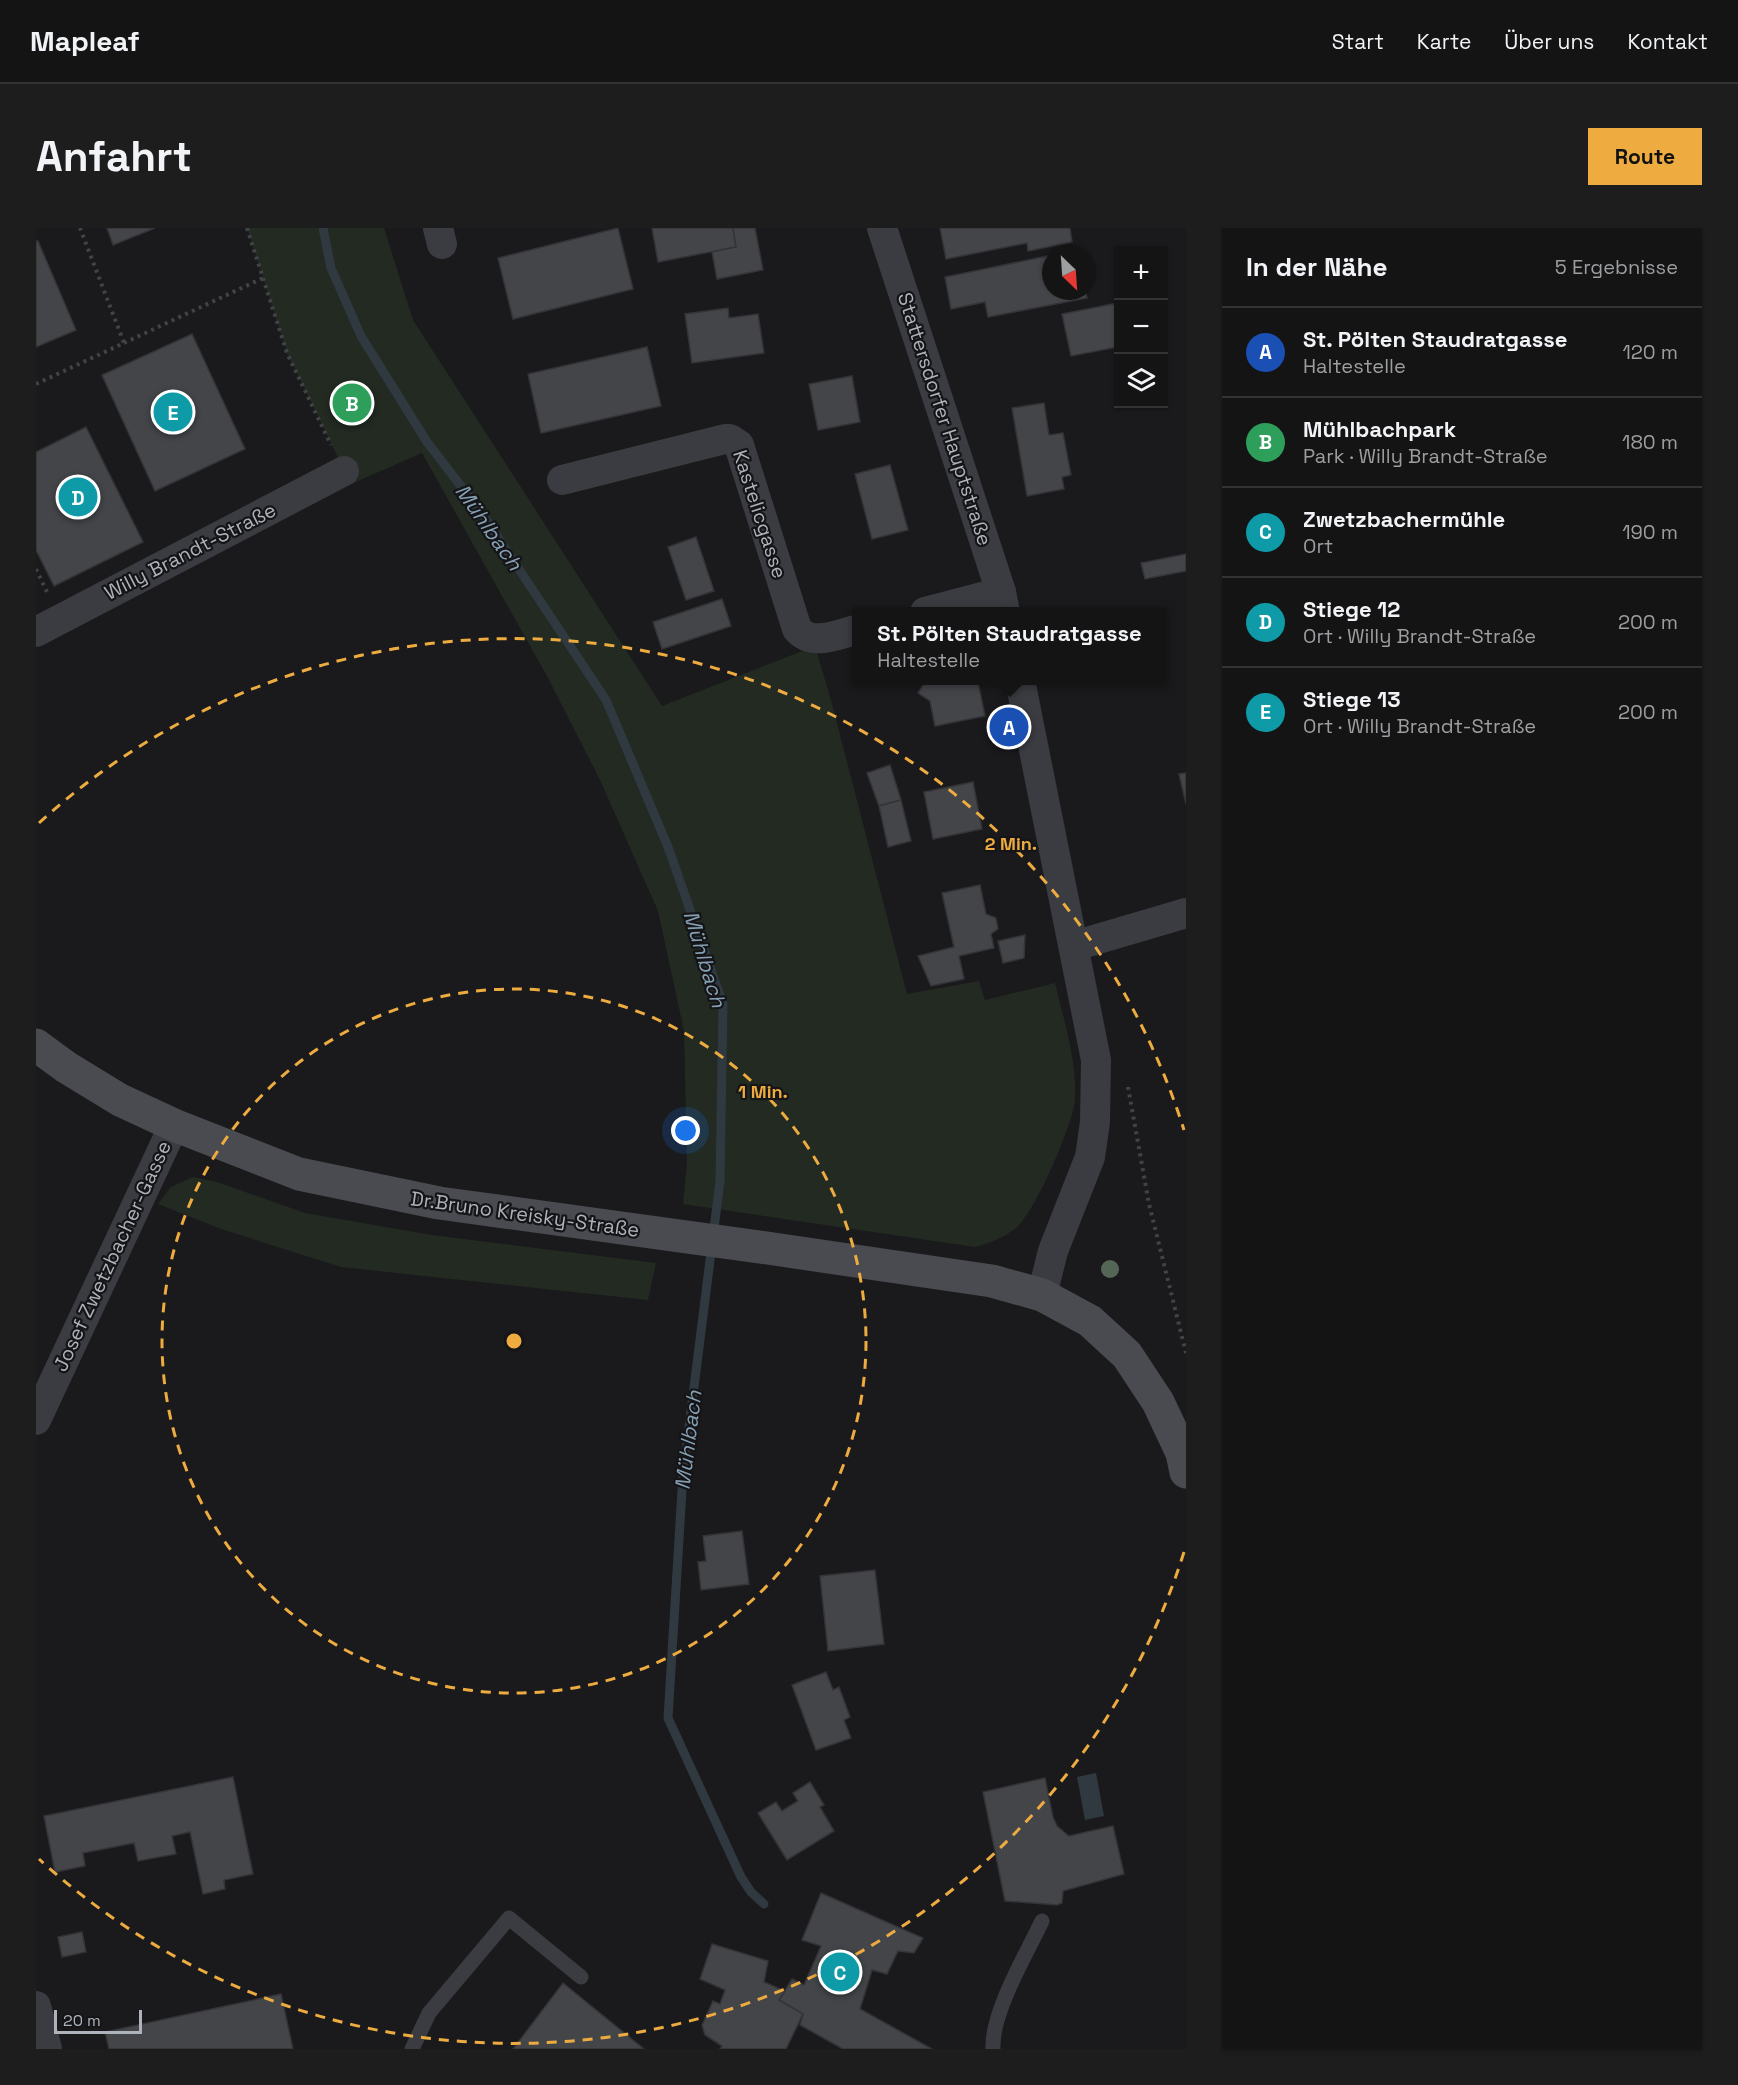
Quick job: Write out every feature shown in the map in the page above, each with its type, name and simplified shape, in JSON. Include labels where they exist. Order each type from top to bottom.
[{"type":"main road","name":"Dr.Bruno Kreisky-Straße","points":[[36,1045],[66,1067],[120,1100],[174,1125],[299,1174],[439,1203],[992,1281],[1042,1295]]},
{"type":"main road","points":[[1042,1295],[1090,1321],[1127,1355],[1158,1402],[1184,1462]]},
{"type":"street","name":"Stattersdorfer Hauptstraße","points":[[882,228],[1003,602]]},
{"type":"street","name":"Kastelicgasse","points":[[562,480],[724,438],[735,441],[739,445],[797,629],[804,635],[819,639],[852,631]]},
{"type":"street","name":"Willy Brandt-Straße","points":[[37,627],[344,471]]},
{"type":"street","points":[[964,607],[1003,602]]},
{"type":"street","points":[[1021,685],[1096,1060],[1095,1122],[1090,1157],[1053,1251],[1042,1295]]},
{"type":"street","points":[[1074,946],[1186,914]]},
{"type":"street","name":"Josef Zwetzbacher-Gasse","points":[[36,1420],[174,1125]]},
{"type":"street","points":[[36,2006],[47,2049]]},
{"type":"lane","points":[[412,2049],[429,2013],[509,1918],[581,1977]]},
{"type":"lane","points":[[993,2049],[994,2026],[1000,2010],[1042,1921]]},
{"type":"path","points":[[80,228],[124,343]]},
{"type":"path","points":[[247,228],[287,353],[344,471]]},
{"type":"path","points":[[36,384],[262,278]]},
{"type":"path","points":[[1126,1077],[1149,1204],[1186,1353]]},
{"type":"shaded area","points":[[247,228],[384,228],[413,320],[662,706],[815,646],[907,994],[979,981],[985,1000],[1055,983],[1072,1055],[1075,1100],[1068,1128],[1052,1167],[1033,1205],[1016,1228],[996,1240],[975,1247],[683,1204],[687,1163],[684,1031],[658,911],[600,780],[548,678],[422,453],[351,484],[287,353]]},
{"type":"shaded area","points":[[193,1177],[217,1182],[305,1213],[432,1235],[656,1263],[648,1300],[341,1267],[221,1229],[158,1204],[171,1187]]},
{"type":"shaded area","points":[[1096,1773],[1104,1816],[1085,1820],[1077,1777]]},
{"type":"building","points":[[107,228],[155,228],[113,245]]},
{"type":"building","points":[[618,228],[633,289],[513,319],[498,258]]},
{"type":"building","points":[[652,228],[733,228],[736,247],[658,262]]},
{"type":"building","points":[[733,228],[755,228],[763,270],[717,279],[712,252],[736,247]]},
{"type":"building","points":[[940,228],[1070,228],[1072,242],[1042,246],[1042,248],[1028,251],[1027,243],[946,259]]},
{"type":"building","points":[[36,241],[38,241],[76,330],[36,347]]},
{"type":"building","points":[[1042,257],[1042,300],[1077,300],[988,317],[985,302],[951,309],[945,277]]},
{"type":"building","points":[[1114,304],[1114,348],[1071,356],[1062,314]]},
{"type":"building","points":[[728,308],[729,318],[758,314],[764,353],[692,363],[685,314]]},
{"type":"building","points":[[192,334],[245,449],[155,491],[102,375]]},
{"type":"building","points":[[647,347],[661,406],[541,433],[528,374]]},
{"type":"building","points":[[852,376],[860,422],[818,430],[809,384]]},
{"type":"building","points":[[1044,403],[1049,435],[1063,433],[1071,475],[1062,477],[1064,489],[1027,496],[1012,408]]},
{"type":"building","points":[[86,427],[143,542],[54,586],[36,550],[36,452]]},
{"type":"building","points":[[890,465],[908,530],[872,539],[855,474]]},
{"type":"building","points":[[696,537],[714,591],[686,600],[668,547]]},
{"type":"building","points":[[1186,554],[1186,571],[1145,579],[1141,563]]},
{"type":"building","points":[[722,599],[731,626],[662,649],[653,622]]},
{"type":"building","points":[[923,685],[979,685],[985,716],[935,726],[930,701],[918,693]]},
{"type":"building","points":[[890,765],[901,800],[879,806],[867,773]]},
{"type":"building","points":[[1186,773],[1186,804],[1179,774]]},
{"type":"building","points":[[973,782],[982,829],[933,839],[924,792]]},
{"type":"building","points":[[901,800],[911,841],[888,847],[879,806]]},
{"type":"building","points":[[980,885],[986,914],[996,918],[998,929],[991,934],[994,948],[959,956],[964,979],[931,986],[918,956],[954,947],[942,893]]},
{"type":"building","points":[[1025,935],[1024,958],[1003,963],[998,941]]},
{"type":"building","points":[[742,1531],[749,1584],[701,1590],[698,1562],[706,1561],[703,1536]]},
{"type":"building","points":[[875,1570],[884,1644],[828,1651],[820,1576]]},
{"type":"building","points":[[826,1672],[833,1690],[839,1687],[850,1717],[844,1720],[851,1738],[816,1750],[792,1685]]},
{"type":"building","points":[[233,1777],[253,1874],[224,1880],[225,1889],[203,1894],[190,1832],[172,1836],[176,1854],[138,1861],[134,1843],[83,1853],[85,1866],[55,1872],[44,1816]]},
{"type":"building","points":[[1045,1778],[1053,1817],[1057,1826],[1069,1836],[1113,1826],[1124,1874],[1063,1891],[1062,1903],[1057,1905],[1005,1901],[983,1792]]},
{"type":"building","points":[[810,1782],[824,1805],[820,1807],[834,1831],[787,1860],[758,1813],[776,1802],[782,1811],[798,1801],[793,1793]]},
{"type":"building","points":[[821,1893],[923,1938],[914,1953],[898,1951],[887,1974],[872,1970],[860,2009],[932,2049],[843,2049],[800,2025],[803,2014],[779,2000],[792,1979],[804,1985],[821,1946],[802,1940]]},
{"type":"building","points":[[82,1932],[86,1952],[62,1957],[58,1937]]},
{"type":"building","points":[[712,1944],[768,1961],[764,1982],[785,1991],[779,2000],[803,2014],[786,2049],[720,2049],[722,2046],[705,2035],[702,2025],[713,2001],[720,2004],[725,1990],[700,1979]]},
{"type":"building","points":[[563,1983],[644,2049],[513,2049]]},
{"type":"building","points":[[281,1994],[293,2049],[109,2049],[105,2032]]},
{"type":"waterway","name":"Mühlbach","points":[[323,228],[331,268],[361,336],[427,442],[481,512],[606,700],[668,847],[723,1004],[720,1181],[683,1474],[668,1718],[741,1877],[751,1892],[764,1904]]},
{"type":"place","name":"Mühlbachpark","points":[[352,403]]},
{"type":"place","name":"Stiege 13","points":[[173,412]]},
{"type":"place","name":"Stiege 12","points":[[78,497]]},
{"type":"place","name":"St. Pölten Staudratgasse","points":[[1009,727]]},
{"type":"place","name":"Zwetzbachermühle","points":[[840,1972]]}]
